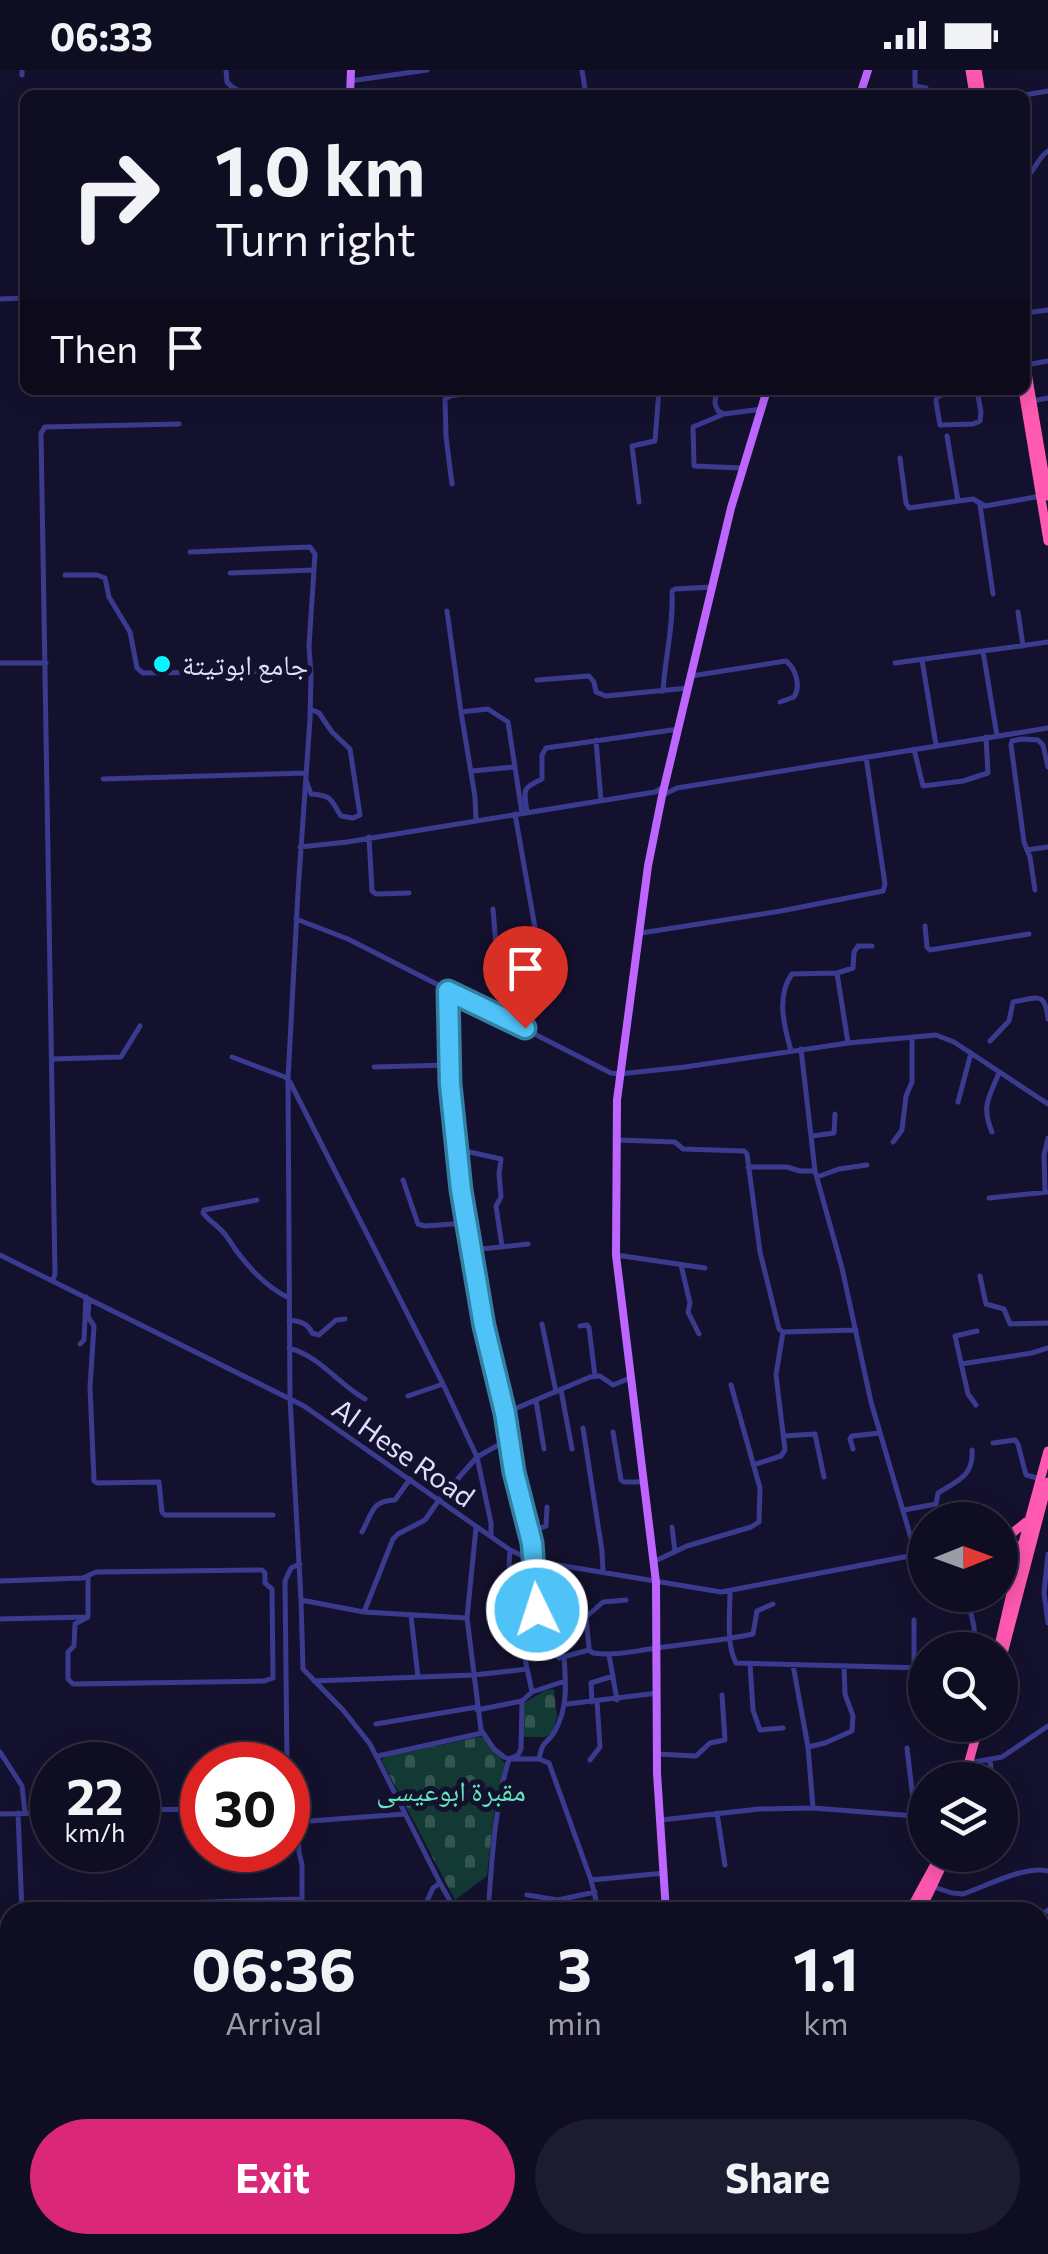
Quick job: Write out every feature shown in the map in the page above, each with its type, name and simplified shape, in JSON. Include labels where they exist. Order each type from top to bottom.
[{"type":"highway","points":[[1030,390],[1046,493],[1048,541]]},
{"type":"highway","points":[[1024,395],[1046,493]]},
{"type":"highway","points":[[1008,1632],[1048,1450]]},
{"type":"highway","points":[[1018,1530],[1030,1516],[1044,1481]]},
{"type":"highway","points":[[1002,1632],[1020,1554],[1030,1534],[1030,1516]]},
{"type":"highway","points":[[1018,1550],[1020,1554]]},
{"type":"highway","points":[[974,1762],[978,1742]]},
{"type":"highway","points":[[915,1902],[934,1872]]},
{"type":"highway","points":[[927,1902],[939,1872]]},
{"type":"main road","points":[[350,90],[351,70]]},
{"type":"main road","points":[[669,1902],[657,1754],[655,1561],[616,1255],[619,1074],[648,866],[663,791],[742,468],[766,395]]},
{"type":"street","points":[[350,81],[427,70]]},
{"type":"street","points":[[915,70],[915,86],[927,90]]},
{"type":"street","points":[[1030,175],[1048,151]]},
{"type":"street","points":[[452,484],[445,399],[457,395]]},
{"type":"street","points":[[639,502],[632,448],[655,441],[658,395]]},
{"type":"street","points":[[716,395],[718,411],[724,414]]},
{"type":"street","points":[[943,395],[936,402],[940,425],[980,421],[977,395]]},
{"type":"street","points":[[1032,401],[1048,398]]},
{"type":"street","points":[[742,468],[694,466],[693,427],[724,414],[762,409]]},
{"type":"street","points":[[53,1280],[42,429],[178,424]]},
{"type":"street","points":[[947,436],[958,501]]},
{"type":"street","points":[[900,458],[909,508],[975,499],[985,506],[1046,493]]},
{"type":"street","points":[[980,504],[992,594]]},
{"type":"street","points":[[190,552],[310,547],[315,554],[309,646],[310,710],[288,1079],[288,1348],[303,1668],[356,1726],[377,1756],[450,1902]]},
{"type":"street","points":[[230,572],[313,570]]},
{"type":"street","points":[[65,575],[105,578],[108,597],[130,632],[137,668],[142,673],[311,670]]},
{"type":"street","points":[[664,691],[673,590],[712,587]]},
{"type":"street","points":[[447,611],[476,820]]},
{"type":"street","points":[[1018,612],[1023,646]]},
{"type":"street","points":[[895,663],[1048,642]]},
{"type":"street","points":[[983,651],[997,736]]},
{"type":"street","points":[[922,660],[936,745]]},
{"type":"street","points":[[691,676],[786,662],[794,670],[797,693],[780,702]]},
{"type":"street","points":[[0,663],[46,663]]},
{"type":"street","points":[[538,680],[589,676],[596,692],[606,696],[688,688]]},
{"type":"street","points":[[461,712],[488,709],[508,725],[537,940]]},
{"type":"street","points":[[306,776],[311,794],[330,798],[341,816],[360,816],[350,749],[310,710]]},
{"type":"street","points":[[300,847],[1048,728]]},
{"type":"street","points":[[522,813],[525,788],[542,779],[545,749],[679,729]]},
{"type":"street","points":[[914,749],[922,785],[962,781],[988,773],[986,738]]},
{"type":"street","points":[[596,740],[601,801]]},
{"type":"street","points":[[1035,890],[1012,741],[1038,740],[1048,767]]},
{"type":"street","points":[[639,933],[883,891],[886,884],[866,757]]},
{"type":"street","points":[[472,771],[514,768]]},
{"type":"street","points":[[668,774],[677,788]]},
{"type":"street","points":[[102,779],[306,776]]},
{"type":"street","points":[[369,838],[372,891],[409,893]]},
{"type":"street","points":[[1026,850],[1048,847]]},
{"type":"street","points":[[493,910],[497,958],[520,967],[525,1028]]},
{"type":"street","points":[[296,919],[416,972],[611,1073],[685,1067],[848,1043],[944,1036],[1048,1104]]},
{"type":"street","points":[[924,926],[930,950],[1029,934]]},
{"type":"street","points":[[791,1050],[782,1013],[789,976],[837,973],[852,968],[858,946],[872,946]]},
{"type":"street","points":[[837,973],[848,1043]]},
{"type":"street","points":[[448,991],[456,1148],[466,1222],[514,1472],[530,1532],[538,1597],[538,1644],[554,1646],[557,1658],[590,1650]]},
{"type":"street","points":[[990,1041],[1009,1021],[1014,1002],[1044,999],[1048,1019]]},
{"type":"street","points":[[52,1059],[121,1058],[140,1026]]},
{"type":"street","points":[[894,1142],[902,1130],[906,1096],[912,1082],[912,1037]]},
{"type":"street","points":[[801,1049],[816,1174],[880,1432],[908,1525]]},
{"type":"street","points":[[958,1102],[971,1054]]},
{"type":"street","points":[[232,1057],[288,1079],[477,1457],[491,1538]]},
{"type":"street","points":[[374,1067],[450,1066]]},
{"type":"street","points":[[992,1132],[986,1104],[1000,1073]]},
{"type":"street","points":[[812,1136],[834,1133],[835,1114]]},
{"type":"street","points":[[988,1198],[1047,1192],[1044,1154],[1048,1138]]},
{"type":"street","points":[[617,1140],[675,1142],[683,1149],[742,1150],[746,1154],[777,1326],[783,1332],[856,1330]]},
{"type":"street","points":[[456,1148],[501,1159],[501,1197],[496,1206],[502,1246]]},
{"type":"street","points":[[748,1167],[787,1167],[816,1174],[867,1164]]},
{"type":"street","points":[[403,1180],[418,1224],[466,1222]]},
{"type":"street","points":[[257,1200],[203,1213],[268,1286],[289,1298]]},
{"type":"street","points":[[472,1250],[528,1244]]},
{"type":"street","name":"Al Hese Road","points":[[0,1255],[290,1398],[491,1538],[534,1560],[711,1592],[730,1592],[908,1556]]},
{"type":"street","points":[[616,1255],[705,1268]]},
{"type":"street","points":[[682,1265],[690,1303],[688,1315],[699,1334]]},
{"type":"street","points":[[980,1276],[986,1304],[1004,1308],[1010,1324],[1048,1323]]},
{"type":"street","points":[[80,1344],[84,1340],[88,1298]]},
{"type":"street","points":[[88,1298],[88,1315],[94,1326],[90,1399],[94,1481],[159,1482],[165,1515],[273,1515]]},
{"type":"street","points":[[289,1320],[299,1321],[319,1335],[336,1320],[344,1320]]},
{"type":"street","points":[[542,1324],[572,1449]]},
{"type":"street","points":[[580,1326],[589,1328],[596,1376]]},
{"type":"street","points":[[976,1331],[955,1336],[968,1394],[976,1405]]},
{"type":"street","points":[[753,1465],[781,1456],[785,1450],[776,1375],[783,1332]]},
{"type":"street","points":[[288,1348],[314,1357],[365,1400]]},
{"type":"street","points":[[961,1364],[1048,1348]]},
{"type":"street","points":[[505,1413],[596,1376],[613,1385],[630,1378]]},
{"type":"street","points":[[408,1396],[443,1384]]},
{"type":"street","points":[[655,1561],[758,1524],[760,1488],[731,1385]]},
{"type":"street","points":[[536,1401],[544,1449]]},
{"type":"street","points":[[583,1428],[602,1572]]},
{"type":"street","points":[[613,1432],[620,1480],[642,1482]]},
{"type":"street","points":[[853,1449],[852,1436],[880,1432]]},
{"type":"street","points":[[784,1436],[815,1434],[824,1477]]},
{"type":"street","points":[[364,1612],[393,1539],[425,1520],[477,1457],[509,1439]]},
{"type":"street","points":[[993,1443],[1015,1440],[1026,1475],[1044,1481]]},
{"type":"street","points":[[904,1510],[936,1504],[938,1493],[963,1479],[972,1461],[972,1450]]},
{"type":"street","points":[[362,1532],[376,1504],[394,1500],[410,1480]]},
{"type":"street","points":[[530,1532],[546,1526],[547,1508]]},
{"type":"street","points":[[672,1527],[675,1552]]},
{"type":"street","points":[[476,1528],[467,1618],[482,1733],[494,1749],[509,1759],[550,1763],[597,1902]]},
{"type":"street","points":[[1018,1536],[1048,1531]]},
{"type":"street","points":[[510,1550],[507,1603],[512,1609],[520,1609]]},
{"type":"street","points":[[1048,1554],[1044,1593],[1048,1624]]},
{"type":"street","points":[[287,1742],[285,1581],[291,1568],[300,1564]]},
{"type":"street","points":[[0,1581],[88,1577],[96,1572],[262,1570],[264,1583],[272,1589],[273,1676],[270,1681],[74,1685],[68,1678],[68,1652],[74,1646],[74,1626],[88,1616]]},
{"type":"street","points":[[88,1577],[88,1616]]},
{"type":"street","points":[[730,1592],[734,1662],[908,1667]]},
{"type":"street","points":[[532,1692],[520,1635],[522,1598],[538,1597],[553,1610],[586,1616],[603,1602],[626,1600]]},
{"type":"street","points":[[302,1600],[364,1612],[467,1618]]},
{"type":"street","points":[[586,1616],[592,1653],[624,1655],[753,1634],[757,1611],[773,1604]]},
{"type":"street","points":[[0,1619],[88,1616]]},
{"type":"street","points":[[411,1616],[418,1678]]},
{"type":"street","points":[[914,1620],[914,1632]]},
{"type":"street","points":[[609,1655],[617,1700]]},
{"type":"street","points":[[539,1759],[543,1743],[554,1732],[567,1704],[564,1657]]},
{"type":"street","points":[[750,1664],[754,1713],[760,1730],[782,1728]]},
{"type":"street","points":[[793,1665],[808,1747],[813,1808]]},
{"type":"street","points":[[808,1747],[852,1731],[844,1666]]},
{"type":"street","points":[[314,1681],[474,1675],[526,1669]]},
{"type":"street","points":[[590,1760],[600,1747],[591,1683],[613,1676]]},
{"type":"street","points":[[376,1724],[522,1701],[532,1692],[565,1681]]},
{"type":"street","points":[[567,1704],[658,1693]]},
{"type":"street","points":[[657,1754],[696,1756],[710,1743],[725,1740],[722,1695]]},
{"type":"street","points":[[489,1902],[493,1842],[509,1759],[520,1752],[522,1701]]},
{"type":"street","points":[[974,1762],[1002,1757],[1048,1726]]},
{"type":"street","points":[[377,1756],[482,1733]]},
{"type":"street","points":[[907,1748],[909,1762]]},
{"type":"street","points":[[0,1752],[22,1786],[22,1902]]},
{"type":"street","points":[[661,1820],[813,1808],[908,1815]]},
{"type":"street","points":[[0,1814],[30,1813]]},
{"type":"street","points":[[718,1813],[725,1865]]},
{"type":"street","points":[[310,1821],[404,1814]]},
{"type":"street","points":[[934,1887],[963,1894],[1032,1870],[1048,1872]]},
{"type":"street","points":[[210,1902],[302,1899],[302,1872]]},
{"type":"street","points":[[591,1880],[665,1873]]},
{"type":"street","points":[[427,1902],[440,1883]]},
{"type":"street","points":[[527,1894],[558,1900],[595,1892]]},
{"type":"green space","points":[[554,1689],[557,1717],[552,1733],[545,1737],[523,1737],[524,1703]]},
{"type":"green space","name":"مقبرة ابوعيسى","points":[[479,1737],[505,1764],[494,1813],[487,1876],[455,1900],[382,1761],[384,1757]]},
{"type":"place","name":"جامع ابوتيتة","points":[[162,664]]},
{"type":"route","points":[[525,1028],[448,991],[450,1084],[461,1190],[484,1326],[532,1543],[537,1610]]}]
